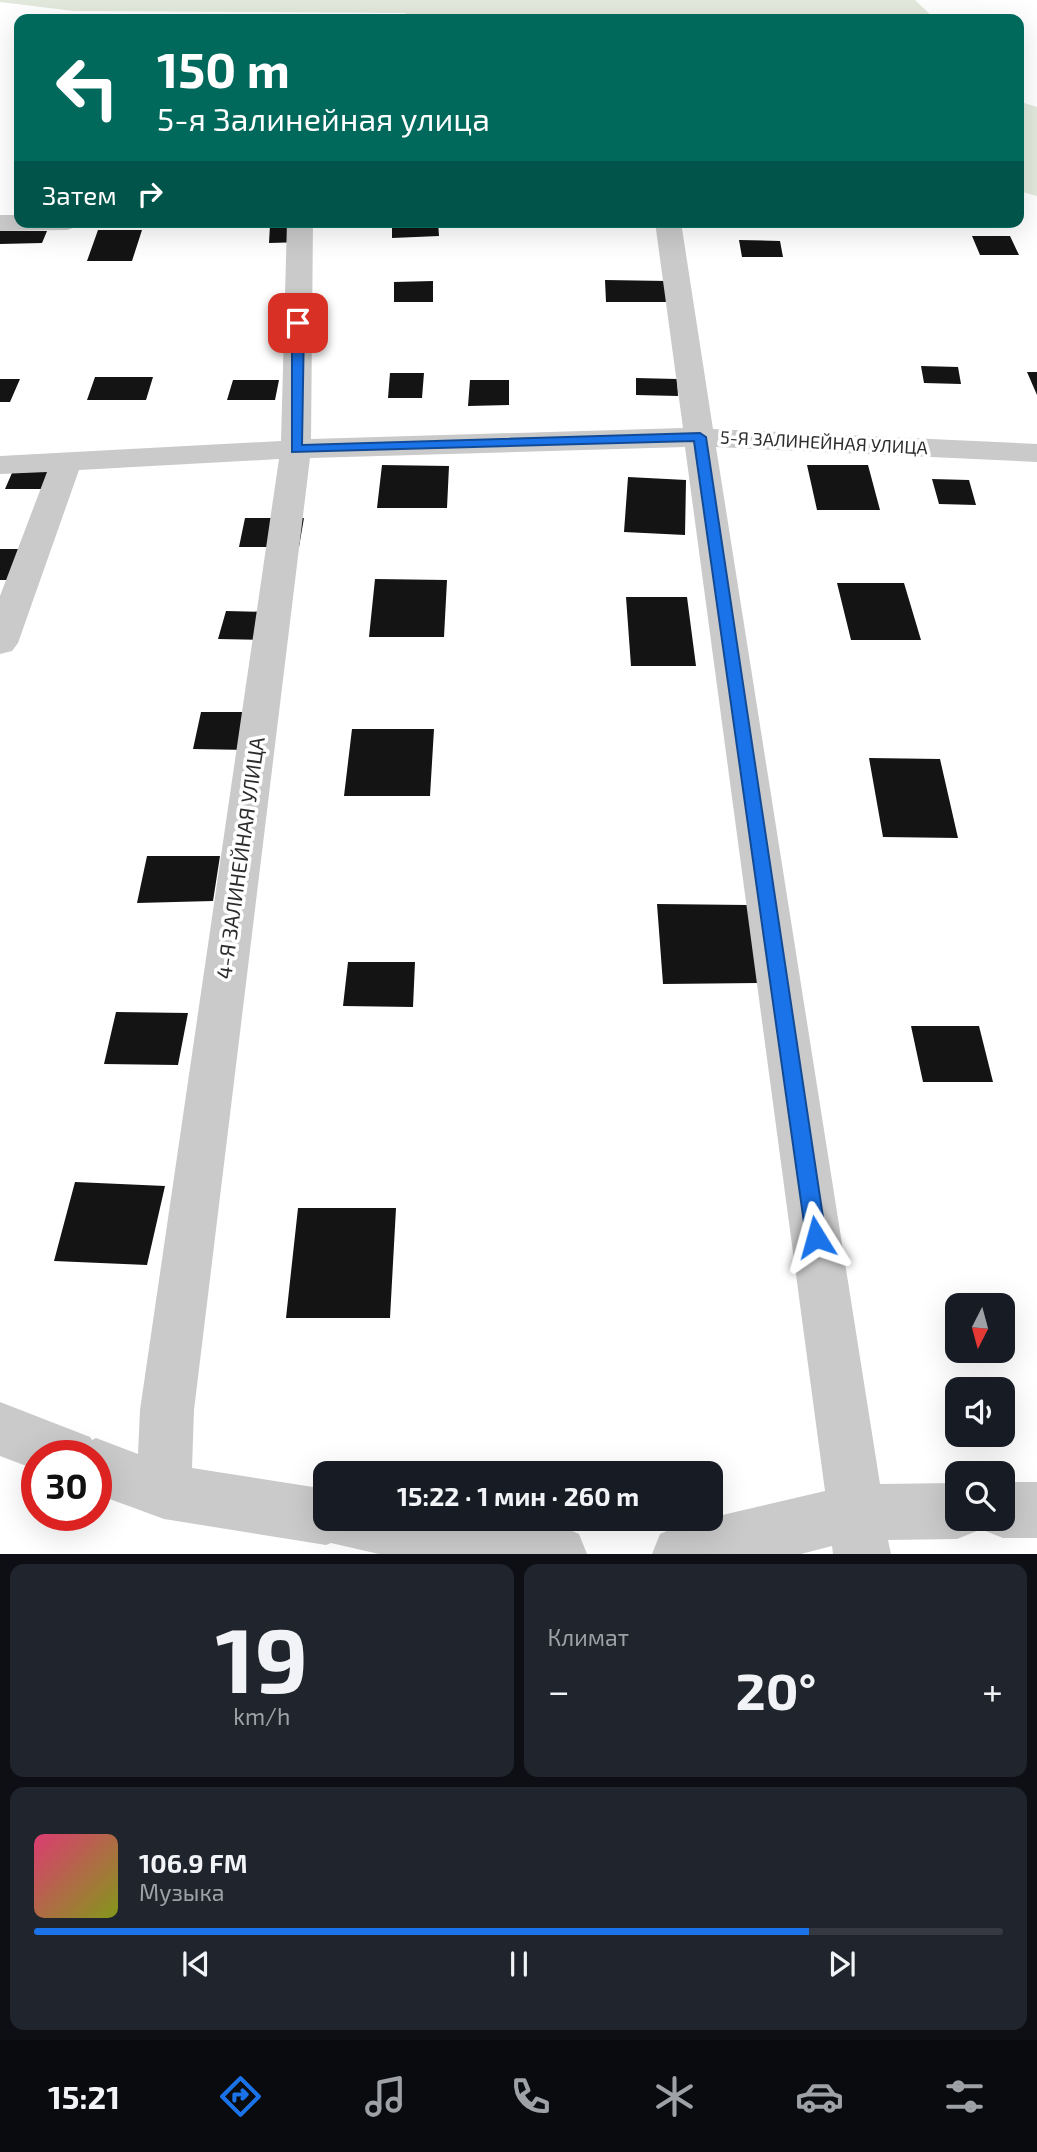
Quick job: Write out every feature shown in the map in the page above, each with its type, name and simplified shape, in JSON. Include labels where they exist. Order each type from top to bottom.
[{"type":"street","name":"4-Я ЗАЛИНЕЙНАЯ УЛИЦА","points":[[164,1492],[167,1410],[296,449],[300,228]]},
{"type":"street","points":[[669,228],[859,1533]]},
{"type":"street","name":"5-Я ЗАЛИНЕЙНАЯ УЛИЦА","points":[[0,465],[296,449],[700,437],[1037,453]]},
{"type":"street","points":[[0,643],[66,463]]},
{"type":"street","points":[[0,1429],[29,1440]]},
{"type":"street","points":[[112,1472],[164,1492],[313,1515]]},
{"type":"street","points":[[1015,1510],[1037,1510]]},
{"type":"street","points":[[680,1553],[859,1533],[945,1514]]},
{"type":"street","points":[[417,1531],[559,1553]]},
{"type":"shaded area","points":[[915,0],[930,14],[74,11],[0,2]]},
{"type":"shaded area","points":[[1024,103],[1037,107],[1037,196],[1024,192]]},
{"type":"building","points":[[270,228],[304,228],[304,242],[269,243]]},
{"type":"building","points":[[392,228],[438,228],[439,236],[392,238]]},
{"type":"building","points":[[98,230],[142,230],[132,261],[87,261]]},
{"type":"building","points":[[0,231],[47,231],[42,243],[0,244]]},
{"type":"building","points":[[972,236],[1010,236],[1019,255],[980,255]]},
{"type":"building","points":[[739,240],[780,241],[783,257],[742,257]]},
{"type":"building","points":[[605,280],[667,281],[669,302],[606,302]]},
{"type":"building","points":[[433,281],[433,302],[394,302],[394,282]]},
{"type":"building","points":[[921,366],[958,367],[961,384],[924,383]]},
{"type":"building","points":[[1027,372],[1037,372],[1037,395]]},
{"type":"building","points":[[390,373],[424,373],[422,398],[388,398]]},
{"type":"building","points":[[95,377],[153,377],[146,400],[87,400]]},
{"type":"building","points":[[636,378],[677,379],[678,396],[636,395]]},
{"type":"building","points":[[0,379],[20,379],[10,402],[0,402]]},
{"type":"building","points":[[233,380],[279,380],[275,400],[227,400]]},
{"type":"building","points":[[470,380],[509,380],[509,405],[468,406]]},
{"type":"building","points":[[382,465],[449,466],[447,508],[377,508]]},
{"type":"building","points":[[807,465],[868,465],[880,510],[817,510]]},
{"type":"building","points":[[15,466],[63,466],[54,489],[5,489]]},
{"type":"building","points":[[628,477],[686,480],[685,535],[624,532]]},
{"type":"building","points":[[932,479],[969,480],[976,505],[939,504]]},
{"type":"building","points":[[245,518],[304,518],[299,547],[239,547]]},
{"type":"building","points":[[0,549],[26,549],[14,580],[0,580]]},
{"type":"building","points":[[375,579],[447,580],[444,637],[369,637]]},
{"type":"building","points":[[837,583],[904,583],[921,640],[851,640]]},
{"type":"building","points":[[626,597],[687,597],[696,666],[631,666]]},
{"type":"building","points":[[226,611],[272,612],[264,640],[218,639]]},
{"type":"building","points":[[201,712],[255,712],[249,750],[193,749]]},
{"type":"building","points":[[352,729],[434,729],[430,796],[344,796]]},
{"type":"building","points":[[869,758],[940,759],[958,838],[883,837]]},
{"type":"building","points":[[147,856],[220,856],[213,901],[137,903]]},
{"type":"building","points":[[657,904],[748,905],[758,983],[663,984]]},
{"type":"building","points":[[348,962],[415,962],[413,1007],[343,1006]]},
{"type":"building","points":[[116,1012],[188,1013],[178,1065],[104,1064]]},
{"type":"building","points":[[911,1026],[979,1026],[993,1082],[923,1082]]},
{"type":"building","points":[[75,1182],[165,1186],[147,1265],[54,1261]]},
{"type":"building","points":[[298,1208],[396,1208],[390,1318],[286,1318]]},
{"type":"route","points":[[298,323],[296,449],[700,437],[816,1237]]}]
